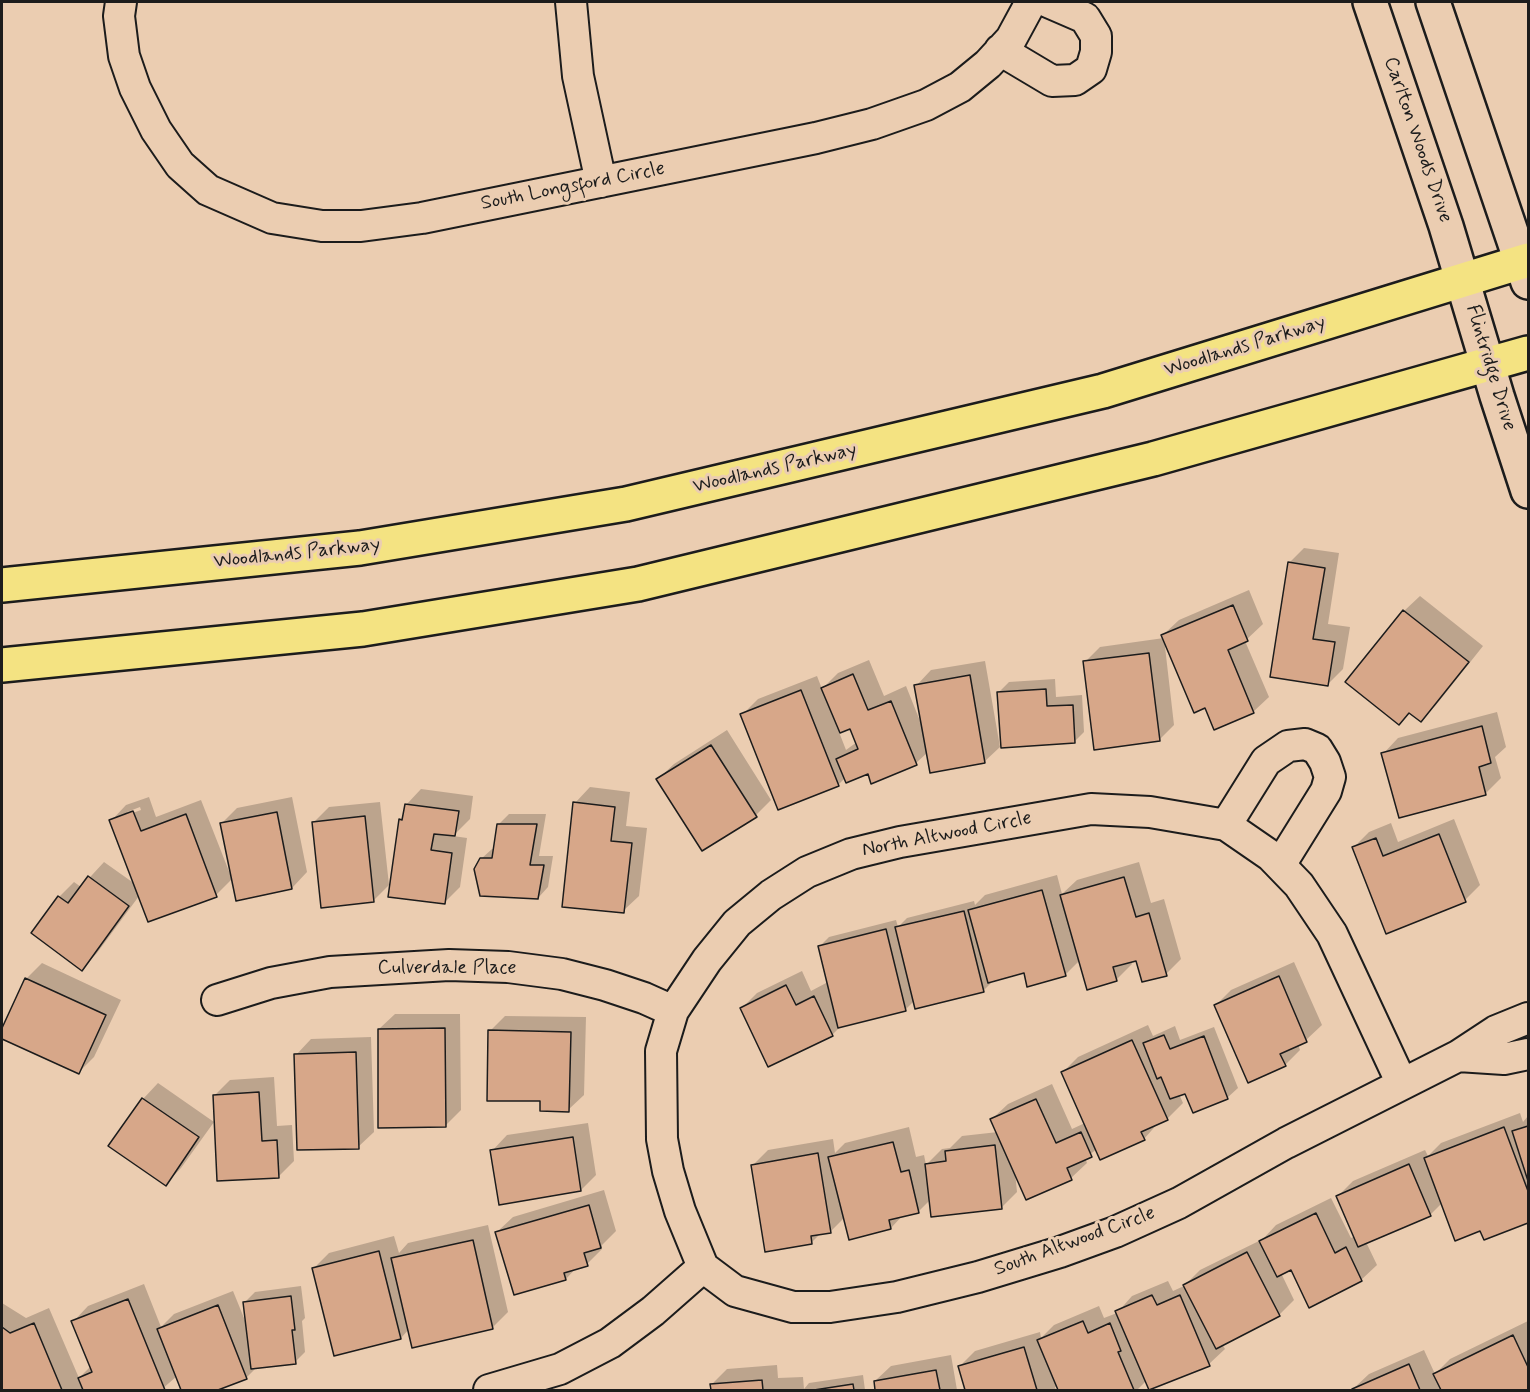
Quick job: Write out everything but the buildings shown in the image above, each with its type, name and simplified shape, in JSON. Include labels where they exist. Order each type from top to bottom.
[{"type":"main road","name":"Woodlands Parkway","points":[[2,585],[360,548],[626,504],[1103,391],[1463,279],[1526,268]]},
{"type":"main road","points":[[2,665],[363,629],[638,584],[1153,459],[1438,378],[1489,366],[1528,353]]},
{"type":"street","name":"South Longsford Circle","points":[[121,2],[119,16],[124,56],[135,88],[156,130],[180,165],[208,190],[272,218],[322,226],[361,226],[422,218],[816,138],[872,124],[926,105],[960,87],[988,64],[1011,39],[1031,2]]},
{"type":"street","points":[[571,2],[578,76],[601,182]]},
{"type":"street","points":[[1000,50],[1052,81],[1075,80],[1091,69],[1096,52],[1096,36],[1085,18],[1047,2]]},
{"type":"street","name":"Carlton Woods Drive","points":[[1370,2],[1463,279]]},
{"type":"street","points":[[1433,2],[1526,268]]},
{"type":"street","name":"Flintridge Drive","points":[[1463,279],[1528,491]]},
{"type":"street","points":[[1226,825],[1266,761],[1288,746],[1305,744],[1317,749],[1330,777],[1326,791],[1280,865]]},
{"type":"street","name":"North Altwood Circle","points":[[704,1267],[680,1211],[668,1171],[662,1139],[661,1051],[673,1011],[706,960],[737,923],[771,895],[807,872],[851,854],[900,842],[1090,809],[1150,812],[1226,825],[1271,856],[1299,885],[1332,934],[1402,1084]]},
{"type":"street","name":"Culverdale Place","points":[[217,1000],[271,983],[330,972],[449,965],[508,967],[562,974],[634,995],[673,1011]]},
{"type":"street","name":"South Altwood Circle","points":[[704,1267],[735,1291],[793,1307],[830,1307],[897,1297],[978,1277],[1060,1252],[1115,1232],[1169,1208],[1286,1143],[1458,1056],[1496,1031],[1528,1018]]},
{"type":"street","points":[[1458,1056],[1504,1059],[1528,1054]]},
{"type":"street","points":[[489,1390],[560,1369],[610,1343],[653,1311],[704,1267]]}]
